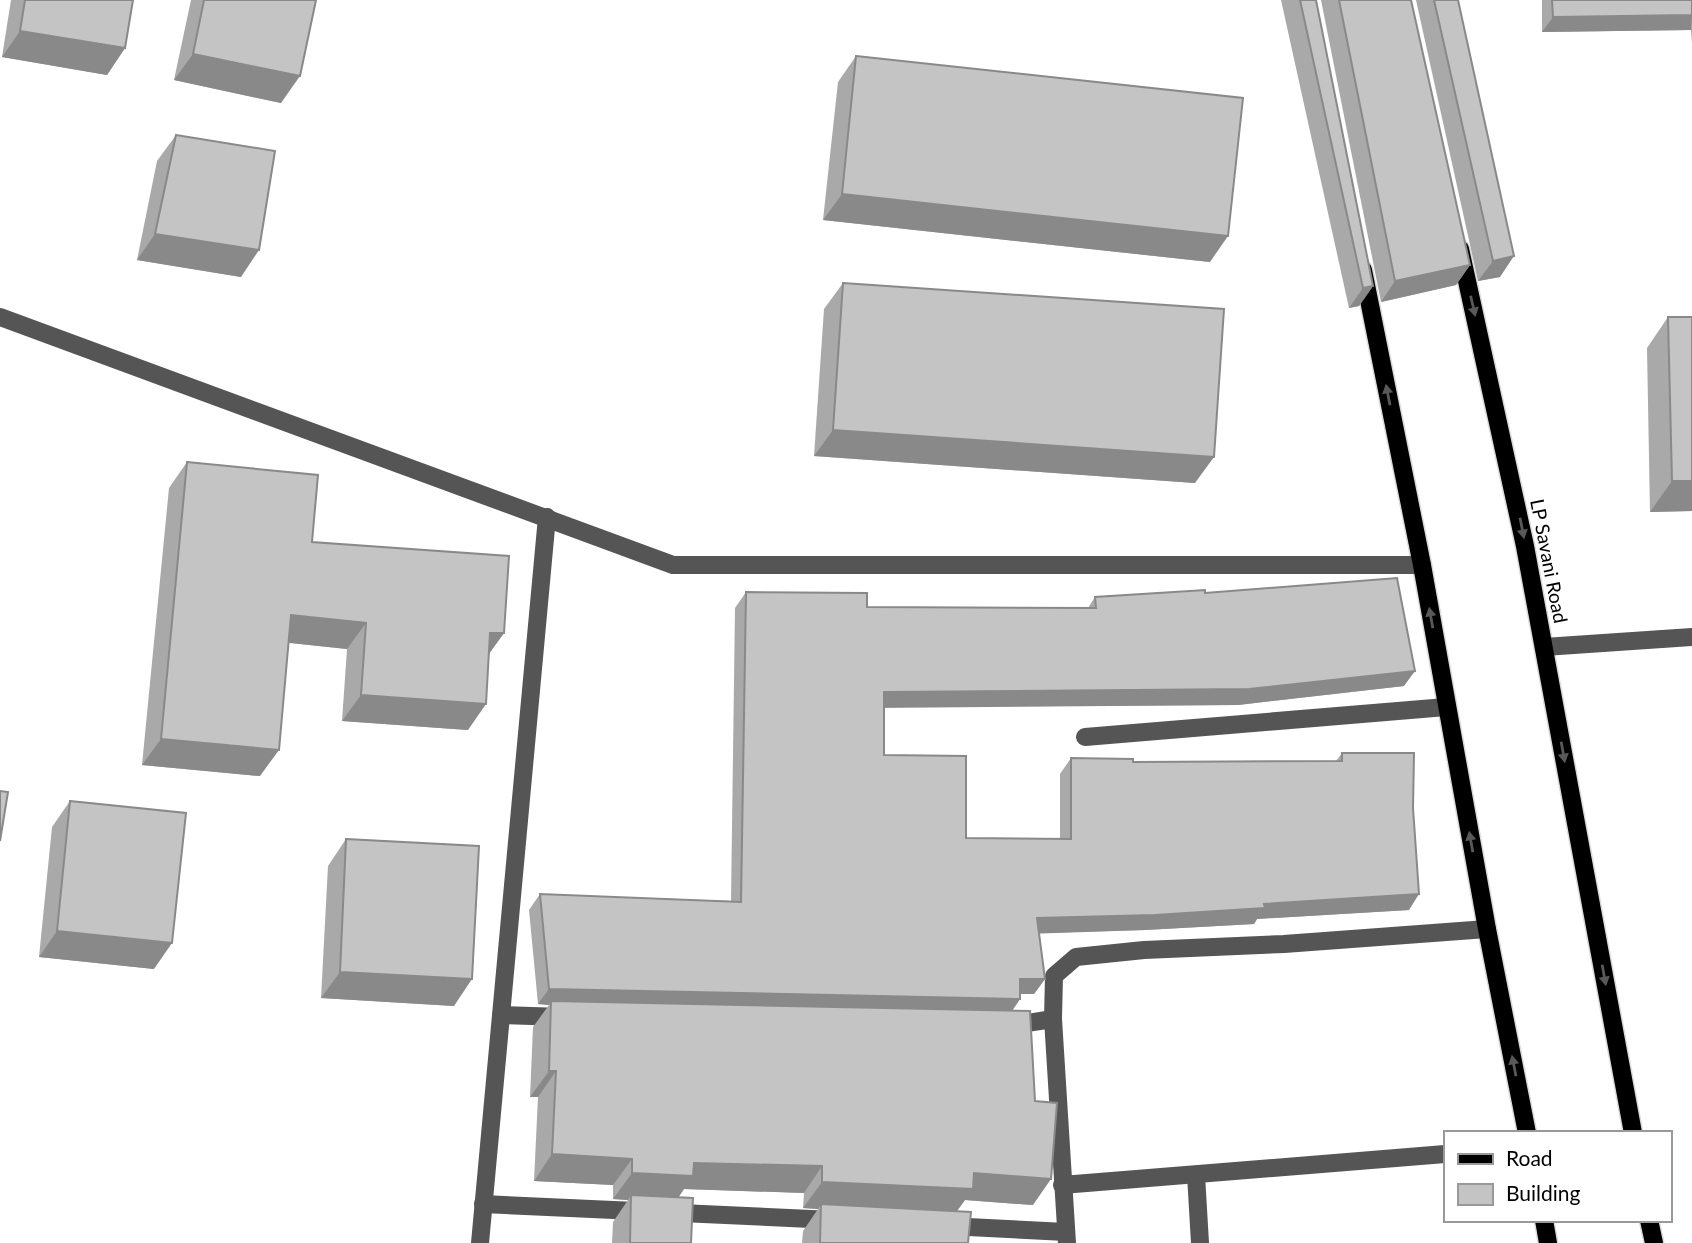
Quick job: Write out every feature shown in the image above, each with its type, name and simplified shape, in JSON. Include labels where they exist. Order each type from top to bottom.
[{"type":"main road","name":"LP Savani Road","points":[[1455,226],[1517,506],[1633,1131]]},
{"type":"main road","points":[[1360,256],[1422,565],[1487,929],[1527,1131]]},
{"type":"main road","points":[[1544,1222],[1548,1243]]},
{"type":"main road","points":[[1649,1222],[1654,1243]]},
{"type":"street","points":[[0,317],[673,565],[1422,565]]},
{"type":"street","points":[[480,1243],[547,517]]},
{"type":"street","points":[[1544,647],[1692,637]]},
{"type":"street","points":[[1085,737],[1446,707]]},
{"type":"street","points":[[927,1225],[1066,1237],[1053,1019],[1054,976],[1076,957],[1144,950],[1284,944],[1487,929]]},
{"type":"street","points":[[501,1016],[584,1017]]},
{"type":"street","points":[[996,1026],[1053,1019]]},
{"type":"street","points":[[1062,1185],[1444,1154]]},
{"type":"street","points":[[1196,1175],[1200,1243]]},
{"type":"street","points":[[483,1204],[844,1221]]},
{"type":"building","points":[[25,0],[133,0],[125,48],[20,31]]},
{"type":"building","points":[[204,0],[316,0],[300,76],[193,54]]},
{"type":"building","points":[[1300,0],[1316,0],[1373,286],[1363,288]]},
{"type":"building","points":[[1339,0],[1411,0],[1470,265],[1395,281]]},
{"type":"building","points":[[1434,0],[1458,0],[1514,256],[1493,261]]},
{"type":"building","points":[[1552,0],[1692,0],[1692,15],[1553,17]]},
{"type":"building","points":[[856,56],[1243,98],[1228,236],[842,194]]},
{"type":"building","points":[[176,135],[275,151],[259,250],[155,234]]},
{"type":"building","points":[[843,283],[1224,309],[1214,457],[833,430]]},
{"type":"building","points":[[1668,317],[1692,317],[1692,481],[1672,481]]},
{"type":"building","points":[[187,462],[318,475],[312,542],[509,556],[504,633],[490,633],[486,704],[361,695],[366,623],[291,615],[279,750],[161,739]]},
{"type":"building","points":[[1397,578],[1415,671],[1249,689],[884,692],[884,755],[966,756],[966,838],[1071,839],[1071,758],[1133,759],[1133,762],[1342,761],[1342,753],[1414,753],[1413,808],[1419,894],[1264,904],[1265,908],[1155,915],[1037,918],[1045,979],[1020,979],[1020,999],[549,989],[540,894],[741,902],[746,592],[867,593],[867,607],[1096,608],[1095,597],[1205,590],[1205,593]]},
{"type":"building","points":[[0,791],[8,792],[0,841]]},
{"type":"building","points":[[70,801],[186,813],[172,943],[57,931]]},
{"type":"building","points":[[346,839],[479,846],[472,979],[340,972]]},
{"type":"building","points":[[551,1001],[1030,1011],[1035,1101],[1057,1103],[1051,1179],[974,1173],[973,1189],[822,1182],[822,1166],[694,1163],[693,1176],[632,1173],[632,1159],[552,1154],[556,1071],[549,1071]]},
{"type":"building","points":[[631,1195],[693,1198],[691,1243],[630,1243]]},
{"type":"building","points":[[821,1204],[971,1212],[968,1243],[820,1243]]}]
